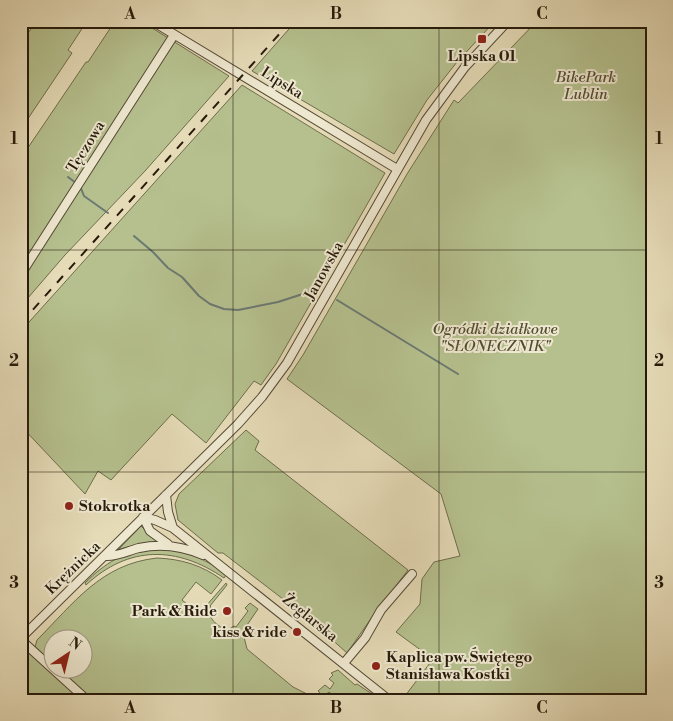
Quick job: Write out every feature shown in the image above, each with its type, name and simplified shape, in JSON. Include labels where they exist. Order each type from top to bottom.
[{"type":"street","name":"Lipska","points":[[152,21],[397,169]]},
{"type":"street","name":"Janowska","points":[[144,518],[245,417],[278,377],[420,130],[465,67],[508,21]]},
{"type":"street","name":"Tęczowa","points":[[21,274],[174,35]]},
{"type":"street","points":[[166,495],[168,512],[174,528]]},
{"type":"street","name":"Żeglarska","points":[[144,518],[155,520],[174,528],[389,700]]},
{"type":"street","name":"Żeglarska","points":[[144,518],[150,531],[170,545]]},
{"type":"street","name":"Krężnicka","points":[[21,639],[144,518]]},
{"type":"street","name":"Żeglarska","points":[[105,556],[112,557],[151,546],[170,545],[186,548],[212,559]]},
{"type":"street","points":[[344,663],[365,638],[381,610],[412,574]]},
{"type":"street","points":[[21,639],[87,700]]},
{"type":"green space","points":[[36,21],[87,21],[68,50],[72,53],[21,129],[21,44]]},
{"type":"green space","points":[[115,21],[141,21],[229,76],[145,171],[65,255],[21,306],[21,158]]},
{"type":"green space","points":[[296,21],[495,21],[457,62],[427,100],[394,154],[252,71]]},
{"type":"green space","name":"Ogródki działkowe \"SŁONECZNIK\"","points":[[537,21],[652,21],[652,700],[402,700],[433,659],[396,632],[420,604],[422,579],[434,562],[460,556],[441,494],[287,379],[303,355],[407,174],[454,100],[458,103]]},
{"type":"green space","points":[[242,85],[385,173],[276,364],[261,385],[254,381],[206,443],[172,414],[111,480],[98,471],[85,494],[21,426],[21,331]]},
{"type":"green space","points":[[246,430],[259,441],[255,450],[408,570],[347,653],[309,619],[223,553],[218,553],[178,520],[175,504],[179,494]]},
{"type":"green space","points":[[141,526],[149,534],[163,542],[128,547],[117,551]]},
{"type":"green space","points":[[164,549],[192,555],[226,573],[226,575],[224,578],[206,567],[189,560],[154,554],[136,557],[119,563],[102,572],[86,585],[85,583],[92,576],[116,559],[133,552]]},
{"type":"green space","points":[[157,558],[174,560],[207,570],[222,580],[211,594],[196,582],[182,600],[199,614],[226,583],[227,585],[210,606],[210,615],[214,622],[228,630],[234,626],[236,627],[248,611],[245,608],[250,603],[258,609],[247,625],[244,637],[247,649],[293,687],[309,695],[314,700],[93,700],[69,678],[92,678],[92,628],[48,628],[90,587],[120,568]]},
{"type":"green space","points":[[42,635],[42,654],[35,647],[37,640]]},
{"type":"green space","points":[[21,646],[23,646],[42,663],[42,678],[59,678],[83,700],[21,700]]},
{"type":"green space","points":[[338,670],[355,685],[357,684],[381,700],[331,700],[334,696],[329,692],[325,695],[321,694],[318,691],[325,685],[330,689],[334,683],[329,679],[333,675],[331,673]]},
{"type":"waterway","points":[[68,177],[76,183]]},
{"type":"waterway","points":[[80,186],[84,196],[108,213]]},
{"type":"waterway","points":[[134,236],[168,268],[182,277],[199,296],[210,304],[224,309],[238,310],[278,302],[317,288],[319,289]]},
{"type":"waterway","points":[[337,300],[458,374]]},
{"type":"railway","points":[[21,323],[291,21]]},
{"type":"place","name":"Lipska 01","points":[[482,39]]},
{"type":"place","name":"Stokrotka","points":[[69,506]]},
{"type":"place","name":"Park & Ride","points":[[227,611]]},
{"type":"place","name":"kiss & ride","points":[[297,632]]},
{"type":"place","name":"Kaplica pw. Świętego Stanisława Kostki","points":[[376,666]]},
{"type":"park label","name":"BikePark Lublin","points":[[586,86]]}]
